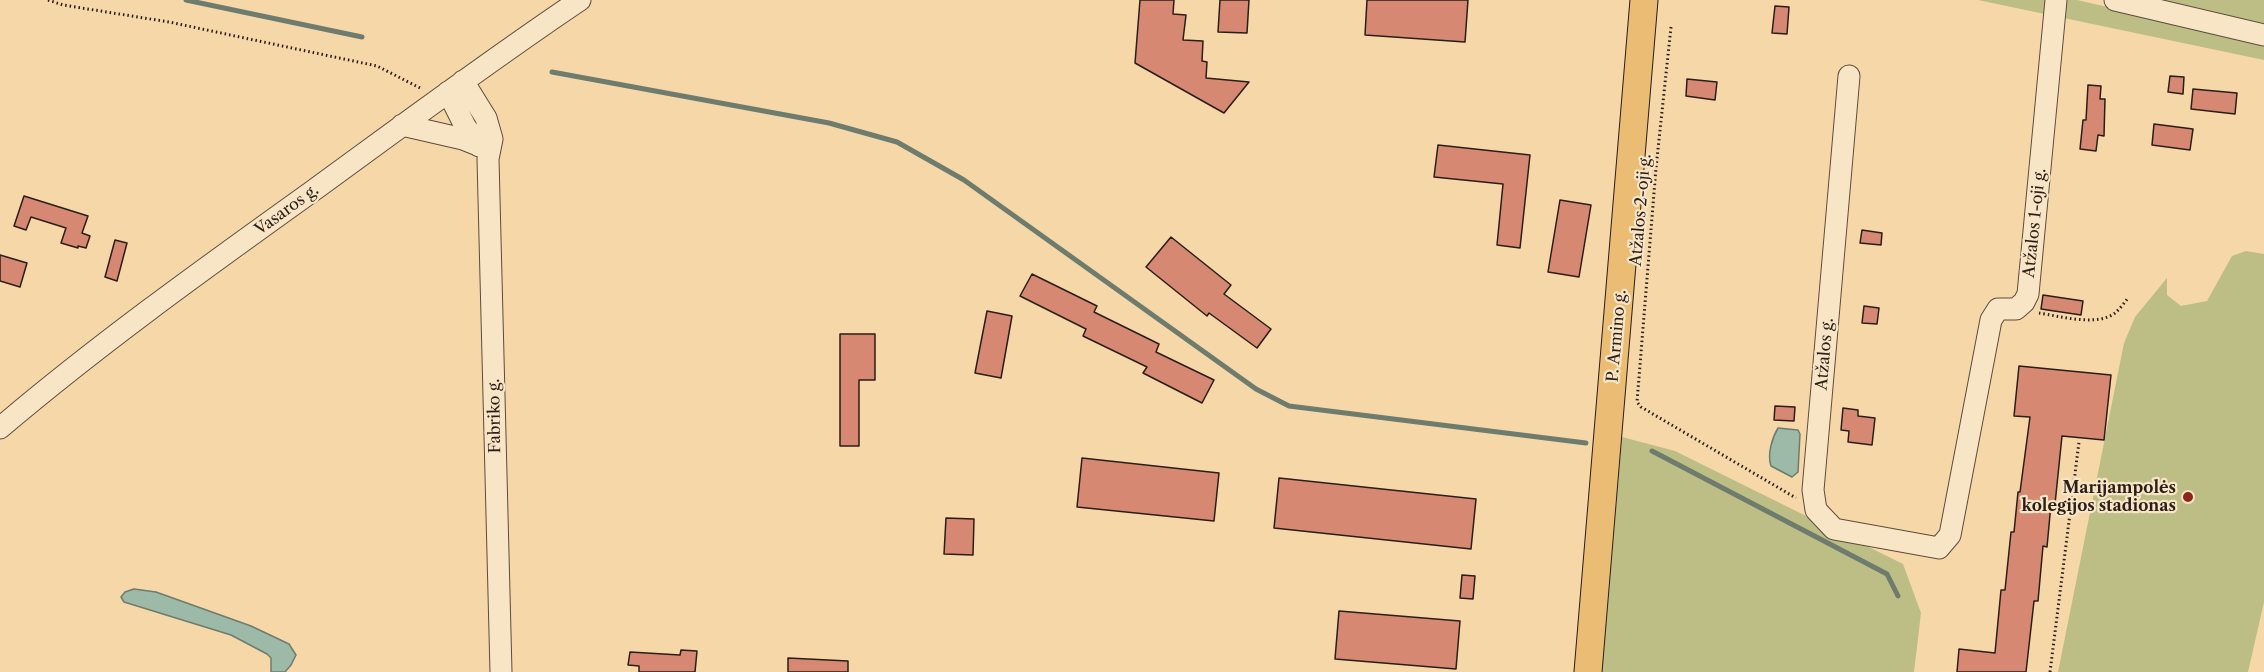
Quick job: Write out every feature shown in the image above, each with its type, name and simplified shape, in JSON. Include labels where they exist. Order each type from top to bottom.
[{"type":"main road","name":"P. Armino g.","points":[[1588,672],[1644,0]]},
{"type":"street","name":"Vasaros g.","points":[[0,428],[204,269],[402,125],[580,0]]},
{"type":"street","name":"Atžalos 1-oji g.","points":[[2016,309],[2024,302],[2028,294],[2056,0]]},
{"type":"street","points":[[2115,0],[2264,34]]},
{"type":"street","name":"Atžalos g.","points":[[1816,510],[1813,490],[1849,76]]},
{"type":"street","points":[[450,91],[465,126],[483,152]]},
{"type":"street","points":[[402,125],[463,139],[483,152]]},
{"type":"street","name":"Fabriko g.","points":[[483,152],[501,672]]},
{"type":"street","points":[[1816,510],[1834,529],[1939,548],[1950,535],[1990,320],[1998,309],[2016,309]]},
{"type":"path","points":[[48,0],[63,5],[169,22],[377,66],[450,91]]},
{"type":"path","name":"Atžalos 2-oji g.","points":[[1671,27],[1637,402],[1641,407],[1816,510]]},
{"type":"path","points":[[2016,309],[2087,320],[2110,316],[2127,298]]},
{"type":"path","points":[[2050,672],[2079,442]]},
{"type":"green space","points":[[1978,0],[2077,0],[2264,43],[2264,60]]},
{"type":"green space","points":[[2160,0],[2264,0],[2264,24]]},
{"type":"green space","name":"Marijampolės kolegijos stadionas","points":[[2246,251],[2264,254],[2264,602],[2248,672],[2058,672],[2124,343],[2135,317],[2167,278],[2167,295],[2181,306],[2207,301],[2232,256]]},
{"type":"green space","points":[[1622,437],[1675,451],[1903,564],[1921,613],[1914,672],[1602,672]]},
{"type":"shaded area","points":[[1778,428],[1798,430],[1800,434],[1798,472],[1792,477],[1771,466],[1771,447]]},
{"type":"shaded area","points":[[134,589],[156,592],[251,626],[289,644],[296,655],[285,672],[271,672],[271,658],[267,654],[231,635],[124,602],[121,597],[125,592]]},
{"type":"building","points":[[1140,0],[1174,0],[1173,14],[1186,15],[1183,40],[1203,41],[1202,61],[1207,62],[1206,78],[1249,82],[1224,113],[1135,63]]},
{"type":"building","points":[[1220,0],[1249,0],[1247,33],[1218,32]]},
{"type":"building","points":[[1367,0],[1468,0],[1465,42],[1365,35]]},
{"type":"building","points":[[1775,6],[1789,7],[1787,34],[1772,33]]},
{"type":"building","points":[[2170,76],[2184,77],[2183,94],[2168,92]]},
{"type":"building","points":[[1687,79],[1717,82],[1715,100],[1686,96]]},
{"type":"building","points":[[2088,85],[2101,86],[2100,99],[2105,99],[2104,136],[2098,135],[2096,151],[2080,149],[2083,120],[2086,120]]},
{"type":"building","points":[[2193,89],[2237,93],[2235,114],[2191,109]]},
{"type":"building","points":[[2154,124],[2193,129],[2190,150],[2152,145]]},
{"type":"building","points":[[1438,145],[1530,155],[1520,248],[1497,245],[1503,184],[1434,177]]},
{"type":"building","points":[[24,196],[88,216],[82,233],[90,236],[86,248],[61,243],[66,228],[31,217],[26,230],[14,226]]},
{"type":"building","points":[[1560,200],[1591,205],[1579,277],[1548,272]]},
{"type":"building","points":[[1862,230],[1882,233],[1881,245],[1860,243]]},
{"type":"building","points":[[1171,237],[1231,285],[1224,294],[1271,329],[1257,348],[1209,313],[1207,316],[1146,267]]},
{"type":"building","points":[[115,240],[127,243],[117,281],[105,277]]},
{"type":"building","points":[[0,255],[27,263],[20,287],[0,281]]},
{"type":"building","points":[[1032,274],[1097,306],[1094,312],[1159,344],[1156,352],[1214,380],[1202,403],[1143,373],[1147,367],[1083,336],[1086,329],[1020,296]]},
{"type":"building","points":[[2043,295],[2083,301],[2081,315],[2041,309]]},
{"type":"building","points":[[1864,306],[1879,308],[1877,324],[1862,323]]},
{"type":"building","points":[[987,311],[1012,316],[1001,378],[975,373]]},
{"type":"building","points":[[840,334],[875,334],[875,380],[859,380],[859,446],[840,446]]},
{"type":"building","points":[[2019,366],[2111,375],[2104,440],[2062,436],[2055,504],[2051,504],[2047,547],[2043,546],[2038,601],[2034,601],[2026,672],[1957,672],[1959,649],[1995,653],[2001,590],[2005,590],[2011,532],[2014,532],[2030,417],[2014,416]]},
{"type":"building","points":[[1775,406],[1795,407],[1794,421],[1774,420]]},
{"type":"building","points":[[1843,408],[1858,410],[1858,416],[1875,418],[1872,445],[1848,442],[1849,431],[1841,430]]},
{"type":"building","points":[[1082,458],[1219,473],[1214,521],[1077,507]]},
{"type":"building","points":[[1279,478],[1476,499],[1471,549],[1274,528]]},
{"type":"building","points":[[946,518],[974,519],[973,555],[944,554]]},
{"type":"building","points":[[1462,575],[1475,576],[1473,599],[1460,598]]},
{"type":"building","points":[[1339,611],[1460,621],[1456,669],[1335,659]]},
{"type":"building","points":[[681,650],[697,651],[695,672],[639,672],[639,666],[628,665],[630,652],[680,655]]},
{"type":"building","points":[[788,658],[848,661],[848,672],[788,672]]},
{"type":"waterway","points":[[186,0],[362,37]]},
{"type":"waterway","points":[[552,72],[829,123],[897,142],[964,180],[1256,389],[1289,406],[1586,443]]},
{"type":"waterway","points":[[1652,451],[1887,574],[1898,596]]},
{"type":"place","name":"Marijampolės kolegijos stadionas","points":[[2188,497]]}]
